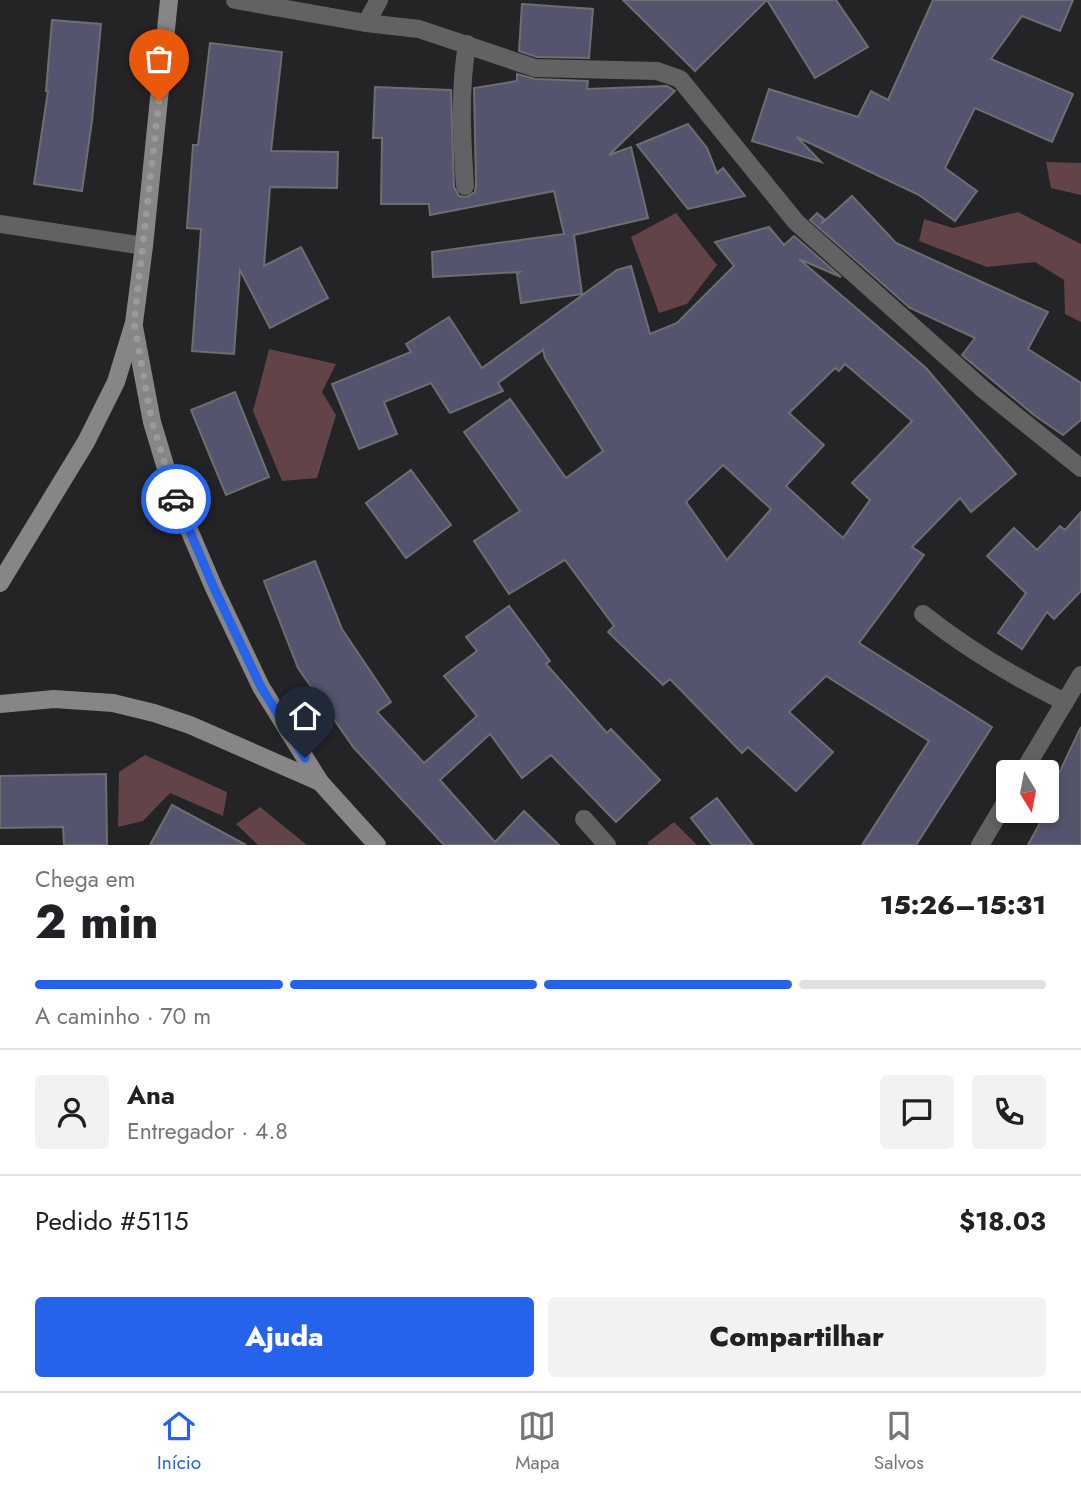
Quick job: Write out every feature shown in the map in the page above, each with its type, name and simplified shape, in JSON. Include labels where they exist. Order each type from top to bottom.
[{"type":"street","points":[[0,583],[86,442],[116,382],[134,323],[169,0]]},
{"type":"street","points":[[235,0],[366,23],[419,29],[535,68],[657,71],[680,79],[796,222],[984,390],[1081,468]]},
{"type":"street","points":[[366,23],[379,0]]},
{"type":"street","points":[[465,186],[460,102],[467,44]]},
{"type":"street","points":[[0,223],[144,246]]},
{"type":"street","points":[[134,323],[152,422],[174,495],[214,588],[261,687],[320,782],[377,845]]},
{"type":"street","points":[[923,614],[981,656],[1065,702]]},
{"type":"street","points":[[1030,760],[1081,675]]},
{"type":"street","points":[[0,704],[54,699],[113,703],[190,725],[320,782]]},
{"type":"street","points":[[980,845],[996,818]]},
{"type":"street","points":[[584,819],[607,845]]},
{"type":"shaded area","points":[[1046,162],[1081,163],[1081,195],[1051,188]]},
{"type":"shaded area","points":[[1018,212],[1081,244],[1081,322],[1065,314],[1064,280],[1035,262],[987,267],[919,241],[924,219],[953,228]]},
{"type":"shaded area","points":[[676,213],[717,265],[687,304],[659,313],[631,237]]},
{"type":"shaded area","points":[[269,349],[336,364],[322,392],[336,415],[317,478],[282,481],[253,411]]},
{"type":"shaded area","points":[[145,755],[227,792],[223,816],[170,793],[143,821],[118,827],[119,772]]},
{"type":"shaded area","points":[[260,807],[307,845],[258,845],[236,824]]},
{"type":"shaded area","points":[[674,822],[697,845],[647,843]]},
{"type":"building","points":[[623,0],[767,0],[695,71]]},
{"type":"building","points":[[767,0],[836,0],[868,47],[815,78]]},
{"type":"building","points":[[933,0],[1073,0],[1060,31],[1022,16],[991,59],[1073,94],[1052,142],[975,108],[945,168],[977,191],[955,221],[919,195],[797,137],[821,162],[752,141],[769,89],[858,117],[871,91],[888,100]]},
{"type":"building","points":[[522,4],[593,9],[589,58],[537,57],[519,51]]},
{"type":"building","points":[[52,20],[101,24],[82,191],[34,184],[48,91]]},
{"type":"building","points":[[210,43],[282,52],[271,151],[338,152],[337,188],[270,187],[264,266],[301,247],[328,298],[270,328],[240,270],[234,354],[192,351],[201,229],[187,228],[193,145],[198,145]]},
{"type":"building","points":[[517,74],[535,79],[588,81],[587,89],[667,86],[675,91],[609,155],[631,147],[648,218],[574,235],[582,294],[521,303],[517,274],[520,272],[433,277],[432,252],[564,234],[554,191],[430,215],[429,204],[381,204],[382,138],[373,138],[375,87],[451,90],[454,187],[459,196],[466,197],[475,192],[476,185],[474,88],[517,81]]},
{"type":"building","points":[[688,124],[707,148],[717,173],[723,168],[745,196],[688,209],[637,145]]},
{"type":"building","points":[[852,196],[896,243],[1048,312],[1028,349],[1081,383],[1081,420],[1063,435],[1034,415],[962,355],[975,338],[910,308],[810,220],[817,213],[824,219],[821,224]]},
{"type":"building","points":[[769,227],[784,245],[794,236],[841,277],[799,259],[926,368],[1016,474],[971,512],[960,498],[912,547],[924,555],[859,643],[992,727],[916,845],[862,845],[929,741],[826,676],[789,712],[833,752],[796,791],[748,747],[742,753],[670,679],[663,685],[608,632],[614,626],[565,560],[509,594],[474,541],[520,511],[464,432],[510,399],[566,478],[603,451],[545,358],[543,350],[498,383],[503,391],[450,413],[431,383],[384,402],[397,434],[359,449],[332,384],[411,352],[406,344],[449,317],[482,368],[617,270],[631,266],[650,334],[677,323],[734,266],[715,242]],"holes":[[[845,364],[912,421],[852,483],[870,500],[843,538],[786,486],[824,445],[789,413],[835,368],[839,371]],[[723,465],[771,509],[727,560],[686,502]]]},
{"type":"building","points":[[235,392],[269,477],[226,495],[191,410]]},
{"type":"building","points":[[411,470],[451,525],[406,558],[366,503]]},
{"type":"building","points":[[1081,512],[1081,591],[1054,619],[1047,612],[1022,649],[998,633],[1026,593],[987,556],[1014,528],[1037,550],[1060,526],[1065,530]]},
{"type":"building","points":[[315,561],[342,629],[391,702],[377,712],[424,763],[477,716],[444,676],[477,651],[466,637],[509,606],[550,661],[546,664],[607,733],[611,729],[660,780],[616,822],[551,755],[522,778],[490,734],[440,780],[495,842],[524,811],[559,845],[444,845],[354,748],[298,668],[264,581]]},
{"type":"building","points":[[1081,727],[1081,845],[1028,845],[1040,823],[1059,823],[1059,773]]},
{"type":"building","points":[[106,774],[107,845],[64,845],[63,827],[0,828],[0,776]]},
{"type":"building","points":[[717,798],[753,845],[712,845],[691,818]]},
{"type":"building","points":[[172,805],[246,845],[150,845]]},
{"type":"way so far","points":[[159,101],[134,323],[152,422],[176,499]]},
{"type":"route","points":[[176,499],[261,687],[305,758]]}]
